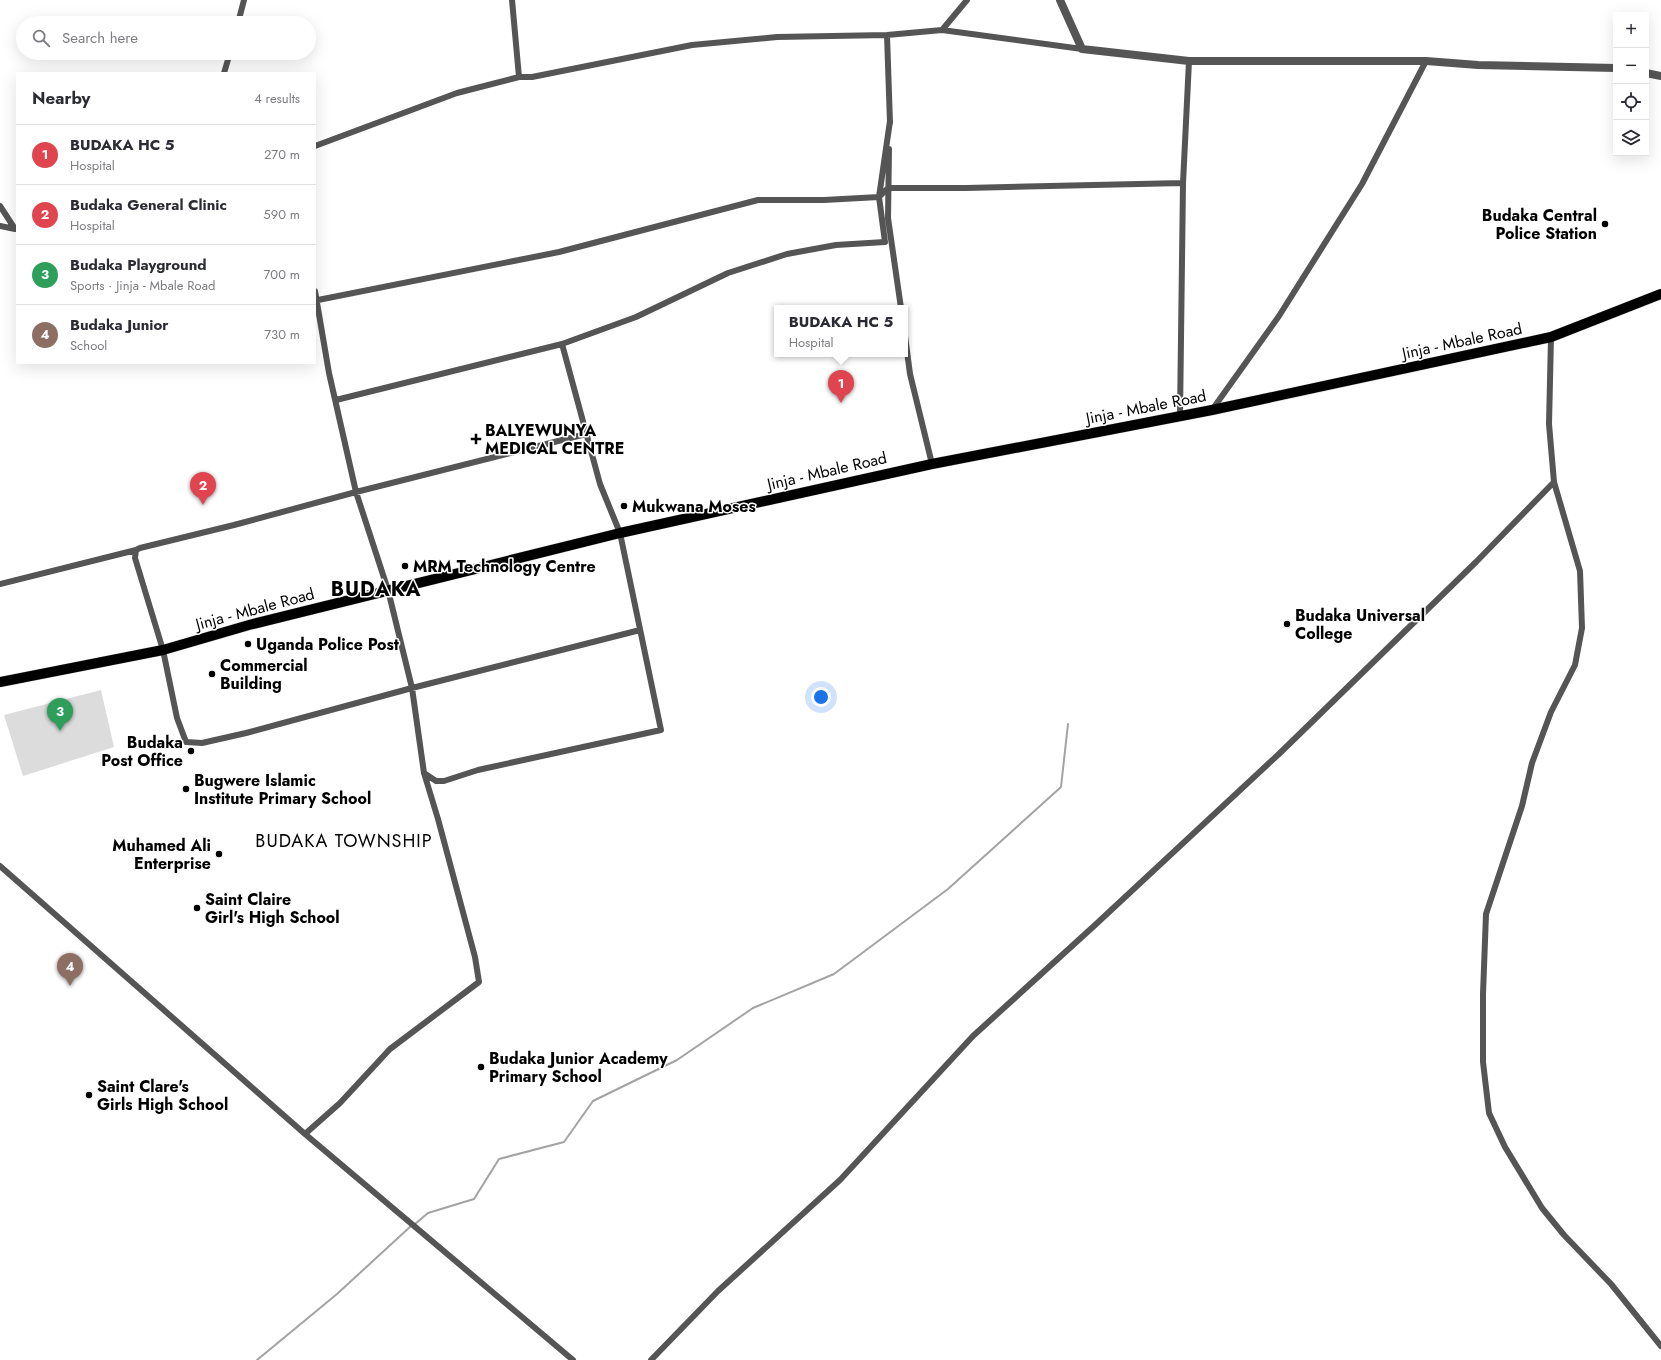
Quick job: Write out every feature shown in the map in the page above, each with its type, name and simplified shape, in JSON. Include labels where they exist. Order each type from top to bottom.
[{"type":"main road","name":"Jinja - Mbale Road","points":[[0,682],[162,650],[249,625],[620,533],[932,464],[1212,410],[1551,337],[1661,294]]},
{"type":"street","points":[[240,16],[244,0]]},
{"type":"street","points":[[512,0],[519,77]]},
{"type":"street","points":[[942,30],[967,0]]},
{"type":"street","points":[[1060,0],[1082,49]]},
{"type":"street","points":[[316,146],[457,93],[519,77],[532,77],[692,45],[777,37],[887,35],[942,30],[1082,49],[1189,61],[1426,61],[1478,65],[1613,68]]},
{"type":"street","points":[[887,35],[890,121],[888,218],[901,305]]},
{"type":"street","points":[[224,72],[228,60]]},
{"type":"street","points":[[1180,416],[1182,183],[1189,61]]},
{"type":"street","points":[[1212,410],[1279,316],[1362,184],[1426,61]]},
{"type":"street","points":[[1649,74],[1661,76]]},
{"type":"street","points":[[336,400],[562,344],[636,317],[728,273],[787,254],[836,245],[885,242],[879,198],[890,121]]},
{"type":"street","points":[[318,300],[559,252],[758,200],[879,198],[888,188],[966,188],[1182,183]]},
{"type":"street","points":[[0,206],[16,229]]},
{"type":"street","points":[[0,226],[16,229]]},
{"type":"street","points":[[305,1134],[340,1102],[390,1050],[479,982],[475,957],[438,819],[424,773],[412,688],[388,590],[356,492],[329,373],[316,294]]},
{"type":"street","points":[[1551,337],[1550,424],[1554,482],[1580,571],[1582,628],[1575,665],[1551,712],[1532,763],[1522,806],[1486,914],[1483,994],[1483,1062],[1489,1113],[1505,1147],[1542,1208],[1564,1236],[1611,1284],[1661,1346]]},
{"type":"street","points":[[424,773],[436,781],[444,781],[478,770],[661,730],[620,533],[600,484],[562,344]]},
{"type":"street","points":[[908,357],[910,374],[932,464]]},
{"type":"street","points":[[0,584],[586,434]]},
{"type":"street","points":[[651,1360],[718,1291],[840,1180],[973,1036],[1281,752],[1476,562],[1554,482]]},
{"type":"street","points":[[136,550],[135,558],[162,650],[177,718],[186,742],[202,743],[246,733],[412,688],[640,630]]},
{"type":"street","points":[[0,866],[305,1134],[573,1360]]},
{"type":"shaded area","points":[[101,690],[114,747],[23,776],[4,715]]},
{"type":"waterway","points":[[415,1224],[428,1213],[474,1199],[499,1159],[564,1142],[593,1101],[677,1060],[753,1008],[834,974],[948,889],[1061,787],[1068,724]]},
{"type":"waterway","points":[[257,1360],[337,1294],[411,1226]]},
{"type":"place","name":"Budaka Central Police Station","points":[[1605,224]]},
{"type":"place","name":"BUDAKA HC 5","points":[[841,403]]},
{"type":"place","name":"BALYEWUNYA MEDICAL CENTRE","points":[[476,439]]},
{"type":"place","name":"Budaka General Clinic","points":[[203,505]]},
{"type":"place","name":"Mukwana Moses","points":[[624,506]]},
{"type":"place","name":"MRM Technology Centre","points":[[405,566]]},
{"type":"place","name":"Budaka Universal College","points":[[1287,624]]},
{"type":"place","name":"Uganda Police Post","points":[[248,644]]},
{"type":"place","name":"Commercial Building","points":[[212,674]]},
{"type":"place","name":"Budaka Playground","points":[[60,731]]},
{"type":"place","name":"Budaka Post Office","points":[[191,751]]},
{"type":"place","name":"Bugwere Islamic Institute Primary School","points":[[186,789]]},
{"type":"place","name":"Muhamed Ali Enterprise","points":[[219,854]]},
{"type":"place","name":"Saint Claire Girl's High School","points":[[197,908]]},
{"type":"place","name":"Budaka Junior","points":[[70,986]]},
{"type":"place","name":"Budaka Junior Academy Primary School","points":[[481,1067]]},
{"type":"place","name":"Saint Clare's Girls High School","points":[[89,1095]]},
{"type":"district","name":"BUDAKA","points":[[376,589]]},
{"type":"district","name":"BUDAKA TOWNSHIP","points":[[344,841]]}]
